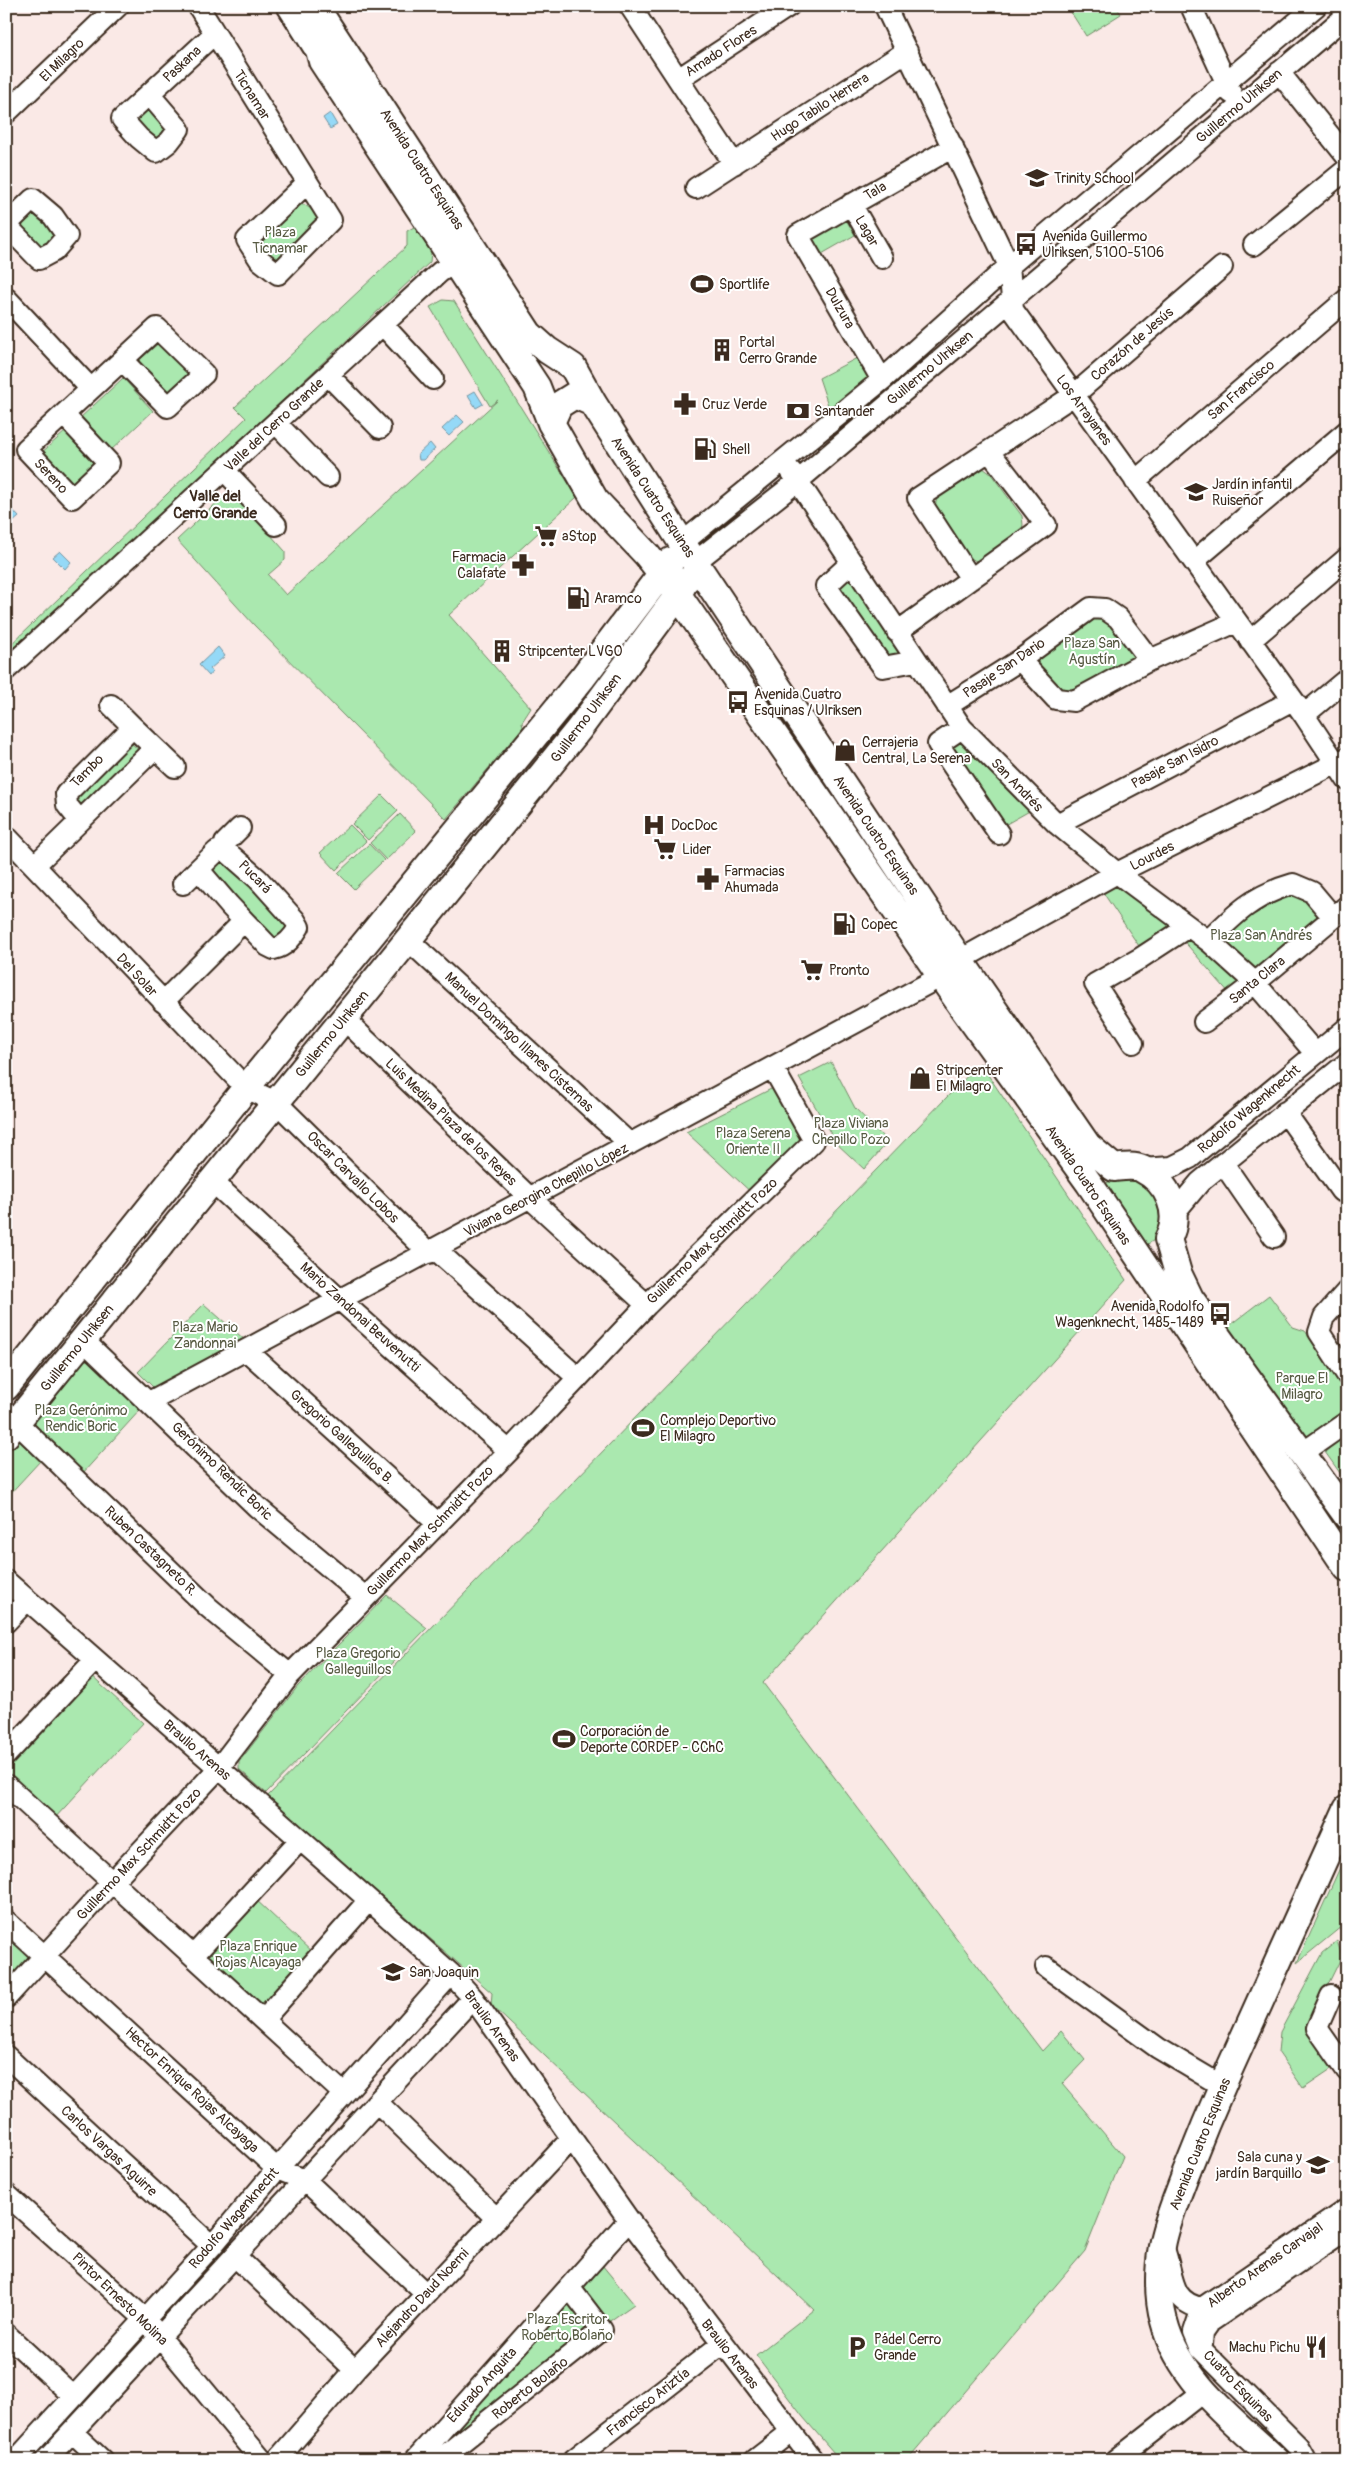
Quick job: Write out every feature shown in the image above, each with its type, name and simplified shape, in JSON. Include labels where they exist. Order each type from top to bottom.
[{"type":"main road","name":"Avenida Cuatro Esquinas","points":[[307,6],[322,61],[537,387],[551,424],[595,500],[662,574],[951,968],[1088,1146],[1114,1168]]},
{"type":"main road","name":"Avenida Cuatro Esquinas","points":[[315,6],[529,334],[547,350],[574,367],[593,403],[1089,1183],[1347,1568]]},
{"type":"main road","points":[[537,387],[548,390],[559,387],[569,379],[574,367]]},
{"type":"main road","points":[[551,424],[559,405],[575,396],[593,403]]},
{"type":"main road","points":[[595,500],[609,528],[640,574],[642,590],[640,602]]},
{"type":"main road","name":"Guillermo Ulriksen","points":[[6,1387],[246,1088],[583,676],[662,574],[688,553]]},
{"type":"main road","name":"Guillermo Ulriksen","points":[[11,1428],[579,729],[678,595],[688,553]]},
{"type":"main road","points":[[483,798],[484,809],[489,817],[498,820],[508,818]]},
{"type":"main road","points":[[1089,1183],[1114,1168],[1127,1166],[1141,1169],[1159,1182],[1170,1198],[1175,1212],[1174,1229],[1168,1239],[1152,1254],[1139,1259]]},
{"type":"main road","points":[[1168,1239],[1178,1273],[1190,1298],[1347,1516]]},
{"type":"main road","name":"Avenida Cuatro Esquinas","points":[[1276,2460],[1204,2391],[1171,2343],[1164,2321],[1158,2290],[1162,2245],[1174,2204],[1222,2086],[1347,1808]]},
{"type":"street","name":"El Milagro","points":[[6,113],[118,6]]},
{"type":"street","name":"Ticnamar","points":[[198,6],[307,183]]},
{"type":"street","name":"Avenida Cuatro Esquinas","points":[[287,6],[322,61]]},
{"type":"street","points":[[630,6],[734,164]]},
{"type":"street","name":"Amado Flores","points":[[678,79],[789,6]]},
{"type":"street","name":"Los Arrayanes","points":[[885,6],[1009,266],[1013,310],[1236,622],[1343,767]]},
{"type":"street","points":[[1191,6],[1225,83],[1240,106]]},
{"type":"street","name":"Guillermo Ulriksen","points":[[688,553],[784,459],[882,380],[1009,266],[1316,6]]},
{"type":"street","name":"Guillermo Ulriksen","points":[[688,553],[798,481],[1347,15]]},
{"type":"street","name":"Paskana","points":[[149,94],[214,34]]},
{"type":"street","name":"Hugo Tabilo Herrera","points":[[696,188],[907,51]]},
{"type":"street","points":[[1279,72],[1347,158]]},
{"type":"street","name":"Tala","points":[[798,235],[952,147]]},
{"type":"street","points":[[1254,245],[1347,169]]},
{"type":"street","name":"Lagar","points":[[851,204],[882,258]]},
{"type":"street","name":"Dulzura","points":[[798,235],[882,380]]},
{"type":"street","name":"Valle del Cerro Grande","points":[[6,670],[440,272],[454,262]]},
{"type":"street","name":"Corazón de Jesús","points":[[971,579],[918,498],[1074,395],[1222,267]]},
{"type":"street","points":[[6,298],[91,389]]},
{"type":"street","name":"San Francisco","points":[[1135,481],[1347,300]]},
{"type":"street","points":[[383,325],[433,379]]},
{"type":"street","points":[[64,415],[123,361]]},
{"type":"street","points":[[328,375],[380,428]]},
{"type":"street","points":[[276,423],[328,478]]},
{"type":"street","points":[[1194,561],[1347,432]]},
{"type":"street","points":[[898,632],[1046,525],[989,451]]},
{"type":"street","name":"San Andrés","points":[[784,459],[962,728],[1057,824],[1117,874],[1208,941],[1255,983],[1315,1053]]},
{"type":"street","points":[[225,471],[276,525]]},
{"type":"street","points":[[1250,641],[1347,558]]},
{"type":"street","points":[[852,562],[826,586],[884,667],[916,661]]},
{"type":"street","name":"Pasaje San Dario","points":[[946,706],[1020,660],[1091,608],[1105,609],[1118,618],[1150,660]]},
{"type":"street","points":[[1020,660],[1056,699],[1074,700],[1150,660],[1236,622]]},
{"type":"street","name":"Pasaje San Isidro","points":[[1057,824],[1299,708],[1347,679]]},
{"type":"street","points":[[111,706],[175,767]]},
{"type":"street","name":"Tambo","points":[[80,821],[67,805],[66,794],[133,727]]},
{"type":"street","points":[[962,728],[938,744],[999,834]]},
{"type":"street","points":[[35,865],[155,748]]},
{"type":"street","name":"Lourdes","points":[[951,968],[1117,874],[1343,767]]},
{"type":"street","points":[[184,884],[217,851],[224,850],[225,843],[240,828]]},
{"type":"street","name":"Del Solar","points":[[6,836],[246,1088],[276,1102]]},
{"type":"street","name":"Pucará","points":[[200,870],[244,921],[274,949],[281,948],[300,927],[258,879],[224,850]]},
{"type":"street","name":"Santa Clara","points":[[1204,1022],[1255,983],[1340,912],[1312,892],[1293,884],[1275,889],[1239,910],[1208,941]]},
{"type":"street","points":[[163,1002],[244,921]]},
{"type":"street","points":[[1133,1043],[1095,984],[1134,962],[1188,927]]},
{"type":"street","name":"Manuel Domingo Illanes Cisternas","points":[[408,940],[630,1144]]},
{"type":"street","name":"Viviana Georgina Chepillo López","points":[[149,1402],[773,1068],[951,968]]},
{"type":"street","name":"Luis Medina Plaza de los Reyes","points":[[344,1019],[530,1198],[647,1305]]},
{"type":"street","name":"Rodolfo Wagenknecht","points":[[1141,1169],[1172,1167],[1190,1158],[1347,1028]]},
{"type":"street","name":"Rodolfo Wagenknecht","points":[[1175,1212],[1200,1182],[1347,1063]]},
{"type":"street","name":"Guillermo Max Schmidtt Pozo","points":[[6,1998],[111,1882],[218,1769],[290,1675],[647,1305],[814,1142],[773,1068]]},
{"type":"street","name":"Oscar Carvallo Lobos","points":[[276,1102],[432,1251],[578,1378]]},
{"type":"street","points":[[1285,1112],[1341,1191]]},
{"type":"street","points":[[1223,1163],[1274,1237]]},
{"type":"street","name":"Mario Zandonai Beuvenutti","points":[[212,1181],[339,1299],[509,1450]]},
{"type":"street","points":[[1347,1291],[1324,1318],[1319,1332],[1347,1375]]},
{"type":"street","points":[[1322,1328],[1330,1325],[1347,1304]]},
{"type":"street","name":"Gerónimo Rendic Boric","points":[[83,1340],[257,1507],[365,1597]]},
{"type":"street","name":"Gregorio Galleguillos B.","points":[[246,1350],[437,1523]]},
{"type":"street","points":[[1301,1454],[1347,1422]]},
{"type":"street","name":"Ruben Castagneto R.","points":[[11,1428],[208,1607],[290,1675]]},
{"type":"street","name":"Braulio Arenas","points":[[6,1581],[368,1900],[451,1974],[474,1998],[628,2220],[722,2344],[814,2460]]},
{"type":"street","points":[[6,1622],[27,1600]]},
{"type":"street","points":[[6,1755],[95,1660]]},
{"type":"street","points":[[6,1785],[344,2094]]},
{"type":"street","points":[[193,1956],[300,1840]]},
{"type":"street","points":[[263,2020],[368,1900]]},
{"type":"street","name":"Hector Enrique Rojas Alcayaga","points":[[6,1921],[277,2169],[305,2180],[426,2294]]},
{"type":"street","points":[[1046,1967],[1158,2048],[1222,2086]]},
{"type":"street","name":"Rodolfo Wagenknecht","points":[[16,2460],[144,2318],[212,2246],[277,2169],[451,1974]]},
{"type":"street","points":[[1331,1996],[1317,2028],[1347,2071]]},
{"type":"street","name":"Rodolfo Wagenknecht","points":[[46,2460],[162,2337],[376,2102],[474,1998]]},
{"type":"street","name":"Carlos Vargas Aguirre","points":[[6,2056],[212,2246]]},
{"type":"street","points":[[376,2102],[496,2219]]},
{"type":"street","name":"Alejandro Daud Noemi","points":[[277,2460],[355,2370],[570,2139]]},
{"type":"street","name":"Pintor Ernesto Molina","points":[[6,2194],[144,2318],[162,2337],[262,2460]]},
{"type":"street","name":"Alberto Arenas Carvajal","points":[[1162,2245],[1178,2295],[1188,2305],[1202,2308],[1347,2209]]},
{"type":"street","name":"Edurado Anguita","points":[[415,2460],[628,2220]]},
{"type":"street","name":"Alberto Arenas Carvajal","points":[[1201,2349],[1203,2332],[1210,2322],[1347,2229]]},
{"type":"street","points":[[235,2256],[355,2370]]},
{"type":"street","name":"Roberto Bolaño","points":[[439,2460],[602,2330],[570,2287]]},
{"type":"street","name":"Cuatro Esquinas","points":[[1202,2308],[1194,2332],[1201,2349],[1298,2446],[1305,2458]]},
{"type":"street","points":[[6,2334],[73,2396]]},
{"type":"street","name":"Francisco Ariztía","points":[[573,2460],[722,2344]]},
{"type":"street","points":[[1116,2460],[1204,2391]]},
{"type":"street","points":[[72,2432],[102,2460]]},
{"type":"street","points":[[755,2460],[791,2432]]},
{"type":"green space","points":[[1067,6],[1116,6],[1121,14],[1086,36]]},
{"type":"green space","points":[[147,106],[168,128],[167,135],[154,140],[137,124],[136,114]]},
{"type":"green space","name":"Plaza Ticnamar","points":[[294,204],[305,205],[317,213],[318,222],[281,263],[259,247],[261,236]]},
{"type":"green space","points":[[29,213],[48,221],[55,238],[43,249],[18,223]]},
{"type":"green space","points":[[845,218],[855,235],[820,255],[810,237]]},
{"type":"green space","points":[[414,227],[431,252],[430,262],[6,660],[6,649],[246,418],[235,407],[407,246],[407,231]]},
{"type":"green space","points":[[443,300],[454,301],[577,497],[449,615],[531,708],[522,722],[523,727],[446,819],[254,625],[177,540],[226,494],[236,496],[285,551],[285,560],[268,575],[286,595],[498,400],[490,406],[430,307]]},
{"type":"green space","points":[[161,341],[191,374],[166,397],[135,364]]},
{"type":"green space","points":[[857,358],[870,382],[831,409],[829,408],[819,378]]},
{"type":"green space","points":[[123,378],[153,411],[109,452],[79,419]]},
{"type":"green space","points":[[66,431],[96,464],[71,487],[40,454]]},
{"type":"green space","points":[[983,468],[991,474],[1022,516],[1023,525],[1018,538],[979,562],[964,552],[939,519],[936,512],[936,504],[938,496],[950,483],[967,473]]},
{"type":"green space","points":[[849,569],[911,658],[885,664],[831,586]]},
{"type":"green space","name":"Plaza San Agustín","points":[[1092,612],[1104,613],[1144,659],[1073,696],[1058,695],[1026,661]]},
{"type":"green space","points":[[962,735],[1033,809],[1001,827],[946,746]]},
{"type":"green space","points":[[129,741],[143,754],[84,811],[72,795]]},
{"type":"green space","points":[[382,795],[398,811],[368,840],[352,824]]},
{"type":"green space","points":[[400,814],[416,831],[386,860],[370,843]]},
{"type":"green space","points":[[350,825],[366,841],[336,870],[320,853]]},
{"type":"green space","points":[[369,844],[384,860],[354,889],[338,873]]},
{"type":"green space","points":[[220,853],[288,927],[274,941],[204,865]]},
{"type":"green space","points":[[1117,878],[1181,927],[1143,952],[1100,888]]},
{"type":"green space","name":"Plaza San Andrés","points":[[1293,889],[1326,917],[1255,976],[1217,940],[1242,914]]},
{"type":"green space","points":[[1188,934],[1247,983],[1231,995],[1181,938]]},
{"type":"green space","name":"Plaza Viviana Chepillo Pozo","points":[[831,1062],[855,1108],[888,1142],[864,1169],[836,1143],[799,1078]]},
{"type":"green space","name":"Corporación de Deporte CORDEP - CChC","points":[[980,1063],[1126,1280],[763,1683],[1042,2051],[1061,2031],[1085,2060],[1062,2084],[1123,2156],[1085,2251],[907,2460],[840,2460],[803,2417],[756,2355],[814,2310],[491,2005],[492,1993],[268,1796]]},
{"type":"green space","name":"Plaza Serena Oriente II","points":[[775,1087],[801,1135],[800,1146],[755,1196],[686,1132]]},
{"type":"green space","points":[[1116,1177],[1143,1181],[1163,1208],[1156,1239],[1146,1245],[1105,1184]]},
{"type":"green space","name":"Parque El Milagro","points":[[1269,1295],[1293,1327],[1305,1331],[1347,1389],[1347,1408],[1299,1442],[1222,1331]]},
{"type":"green space","name":"Plaza Mario Zandonnai","points":[[204,1304],[245,1340],[154,1388],[138,1372]]},
{"type":"green space","name":"Plaza Gerónimo Rendic Boric","points":[[88,1360],[141,1409],[82,1474],[35,1428],[31,1418],[78,1361]]},
{"type":"green space","points":[[1347,1434],[1347,1479],[1345,1480],[1325,1452]]},
{"type":"green space","points":[[18,1440],[41,1460],[6,1498],[6,1446]]},
{"type":"green space","name":"Plaza Gregorio Galleguillos","points":[[387,1595],[427,1628],[266,1793],[239,1769],[239,1762],[298,1686]]},
{"type":"green space","points":[[89,1674],[143,1723],[53,1820],[6,1777],[6,1763]]},
{"type":"green space","points":[[1347,1852],[1347,1922],[1297,1963]]},
{"type":"green space","name":"Plaza Enrique Rojas Alcayaga","points":[[254,1898],[313,1953],[262,2011],[202,1956]]},
{"type":"green space","points":[[6,1931],[31,1956],[6,1983]]},
{"type":"green space","points":[[1337,1941],[1342,1956],[1309,2023],[1337,2065],[1303,2088],[1278,2052],[1280,2032],[1322,1953]]},
{"type":"green space","name":"Plaza Escritor Roberto Bolaño","points":[[602,2265],[634,2304],[607,2323],[579,2287]]},
{"type":"green space","name":"Plaza Escritor Roberto Bolaño","points":[[569,2293],[597,2330],[433,2460],[419,2460]]},
{"type":"green space","points":[[142,2339],[144,2343],[38,2460],[29,2460]]},
{"type":"water","points":[[330,113],[337,125],[330,129],[323,118]]},
{"type":"water","points":[[475,391],[483,404],[476,408],[468,395]]},
{"type":"water","points":[[457,415],[464,422],[449,436],[442,429]]},
{"type":"water","points":[[430,443],[435,449],[423,460],[419,460],[418,454]]},
{"type":"water","points":[[8,505],[19,517],[12,523],[6,517]]},
{"type":"water","points":[[60,551],[71,562],[65,569],[53,557]]},
{"type":"water","points":[[218,647],[225,656],[210,669],[212,672],[209,676],[199,665]]},
{"type":"place","name":"Trinity School","points":[[1037,178]]},
{"type":"place","name":"Avenida Guillermo Ulriksen, 5100-5106","points":[[1026,244]]},
{"type":"place","name":"Sportlife","points":[[702,284]]},
{"type":"place","name":"Portal Cerro Grande","points":[[722,350]]},
{"type":"place","name":"Cruz Verde","points":[[685,404]]},
{"type":"place","name":"Santander","points":[[798,411]]},
{"type":"place","name":"Shell","points":[[705,449]]},
{"type":"place","name":"Jardín infantil Ruiseñor","points":[[1196,492]]},
{"type":"place","name":"aStop","points":[[546,536]]},
{"type":"place","name":"Farmacia Calafate","points":[[523,565]]},
{"type":"place","name":"Aramco","points":[[578,598]]},
{"type":"place","name":"Stripcenter LVGO","points":[[502,651]]},
{"type":"place","name":"Avenida Cuatro Esquinas / Ulriksen","points":[[738,702]]},
{"type":"place","name":"Cerrajeria Central, La Serena","points":[[845,750]]},
{"type":"place","name":"DocDoc","points":[[654,825]]},
{"type":"place","name":"Lider","points":[[665,849]]},
{"type":"place","name":"Farmacias Ahumada","points":[[708,879]]},
{"type":"place","name":"Copec","points":[[844,924]]},
{"type":"place","name":"Pronto","points":[[812,970]]},
{"type":"place","name":"Stripcenter El Milagro","points":[[920,1078]]},
{"type":"place","name":"Avenida Rodolfo Wagenknecht, 1485-1489","points":[[1220,1314]]},
{"type":"place","name":"Complejo Deportivo El Milagro","points":[[643,1428]]},
{"type":"place","name":"Corporación de Deporte CORDEP - CChC","points":[[564,1739]]},
{"type":"place","name":"San Joaquin","points":[[393,1972]]},
{"type":"place","name":"Sala cuna y jardín Barquillo","points":[[1318,2165]]},
{"type":"place","name":"Pádel Cerro Grande","points":[[857,2347]]},
{"type":"place","name":"Machu Pichu","points":[[1316,2347]]},
{"type":"district","name":"Valle del Cerro Grande","points":[[215,504]]}]
